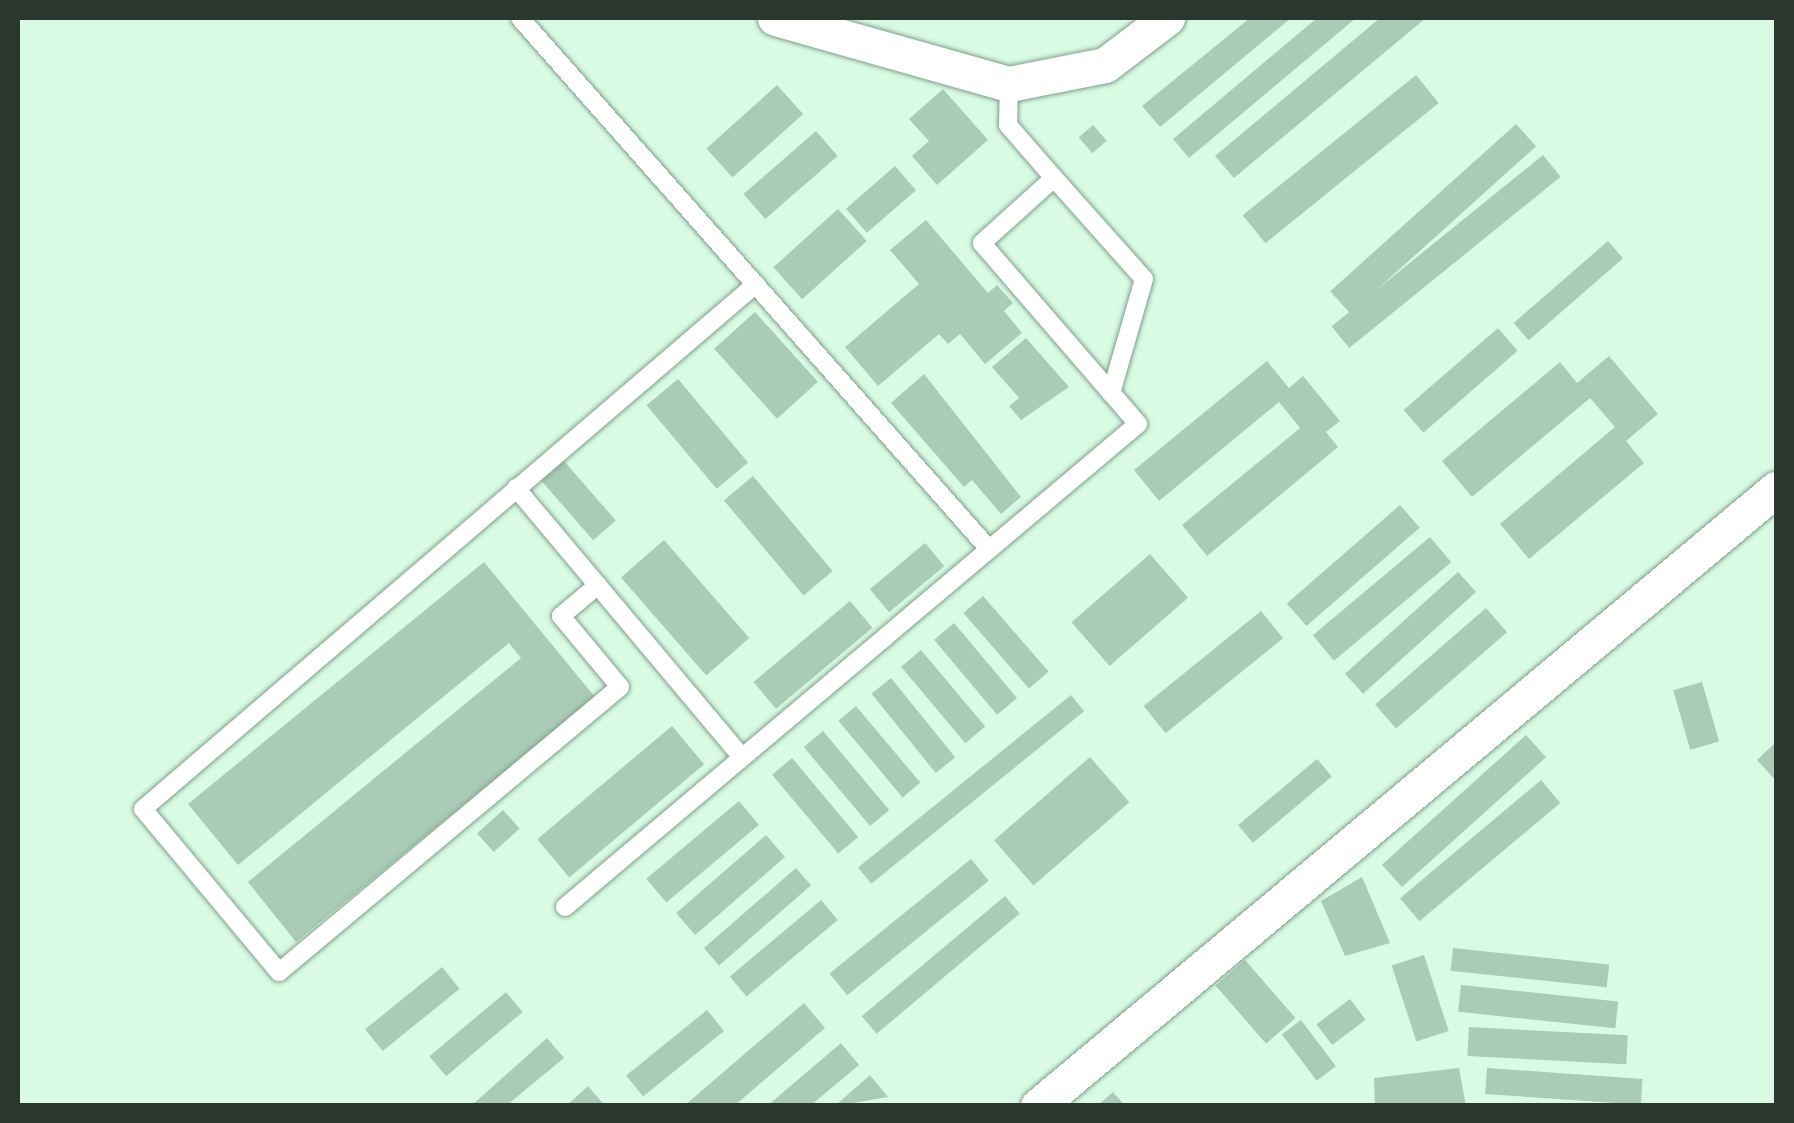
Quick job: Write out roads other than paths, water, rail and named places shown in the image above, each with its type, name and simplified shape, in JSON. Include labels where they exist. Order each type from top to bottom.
[{"type":"street","points":[[775,18],[1008,84],[1106,65],[1167,18]]},
{"type":"street","points":[[1038,1106],[1776,489]]},
{"type":"lane","points":[[520,18],[989,549]]},
{"type":"lane","points":[[1008,84],[1008,125],[1144,278],[1111,393]]},
{"type":"lane","points":[[565,908],[1138,424],[982,242],[1054,178]]},
{"type":"lane","points":[[598,585],[561,616],[620,687],[279,972],[143,810],[756,284]]},
{"type":"lane","points":[[516,488],[742,757]]}]
